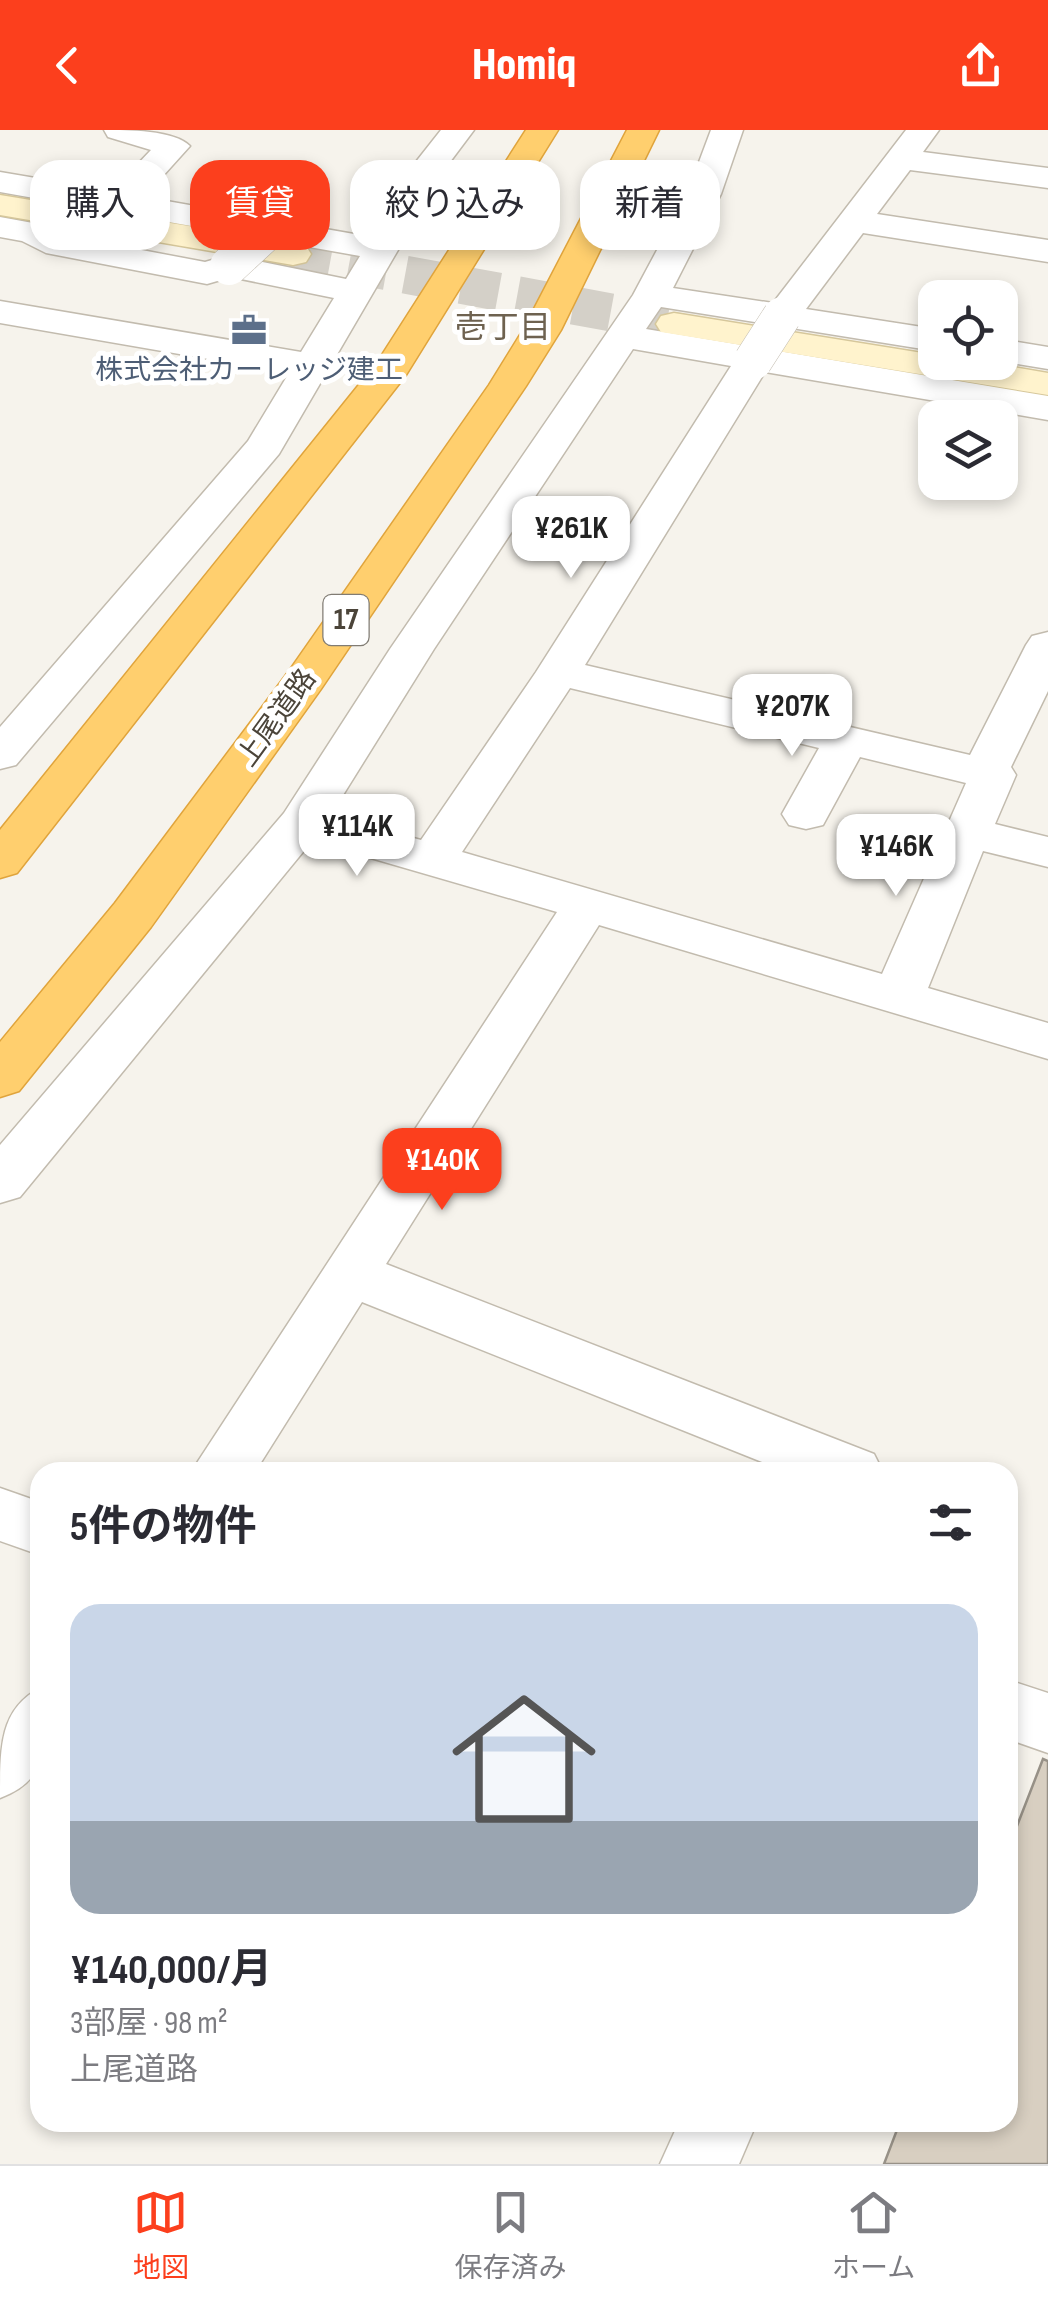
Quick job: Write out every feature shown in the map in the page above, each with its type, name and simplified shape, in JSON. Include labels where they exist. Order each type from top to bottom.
[{"type":"highway","points":[[0,862],[393,367],[542,130]]},
{"type":"highway","name":"上尾道路","points":[[0,1078],[133,915],[294,696],[507,386],[542,330],[643,130]]},
{"type":"street","points":[[120,130],[173,146],[160,160]]},
{"type":"street","points":[[434,160],[458,130]]},
{"type":"street","points":[[0,1183],[301,823],[621,336],[662,309],[727,130]]},
{"type":"street","points":[[433,858],[558,672],[782,316],[923,130]]},
{"type":"street","points":[[901,159],[1048,178]]},
{"type":"street","points":[[0,182],[30,187]]},
{"type":"street","points":[[0,204],[190,229]]},
{"type":"street","points":[[854,221],[1048,250]]},
{"type":"street","points":[[0,227],[32,232],[46,242],[207,272],[263,250]]},
{"type":"street","points":[[0,755],[171,560],[264,446],[380,250]]},
{"type":"street","points":[[230,266],[354,290]]},
{"type":"street","points":[[662,309],[782,316],[918,337]]},
{"type":"street","points":[[662,309],[1048,384]]},
{"type":"street","points":[[0,312],[314,366]]},
{"type":"street","points":[[621,336],[1048,408]]},
{"type":"street","points":[[1018,353],[1048,358]]},
{"type":"street","points":[[985,773],[1048,645]]},
{"type":"street","points":[[558,672],[993,774],[898,997]]},
{"type":"street","points":[[806,814],[846,740]]},
{"type":"street","points":[[301,823],[433,858],[1048,1041]]},
{"type":"street","points":[[967,832],[1048,852]]},
{"type":"street","points":[[229,1462],[587,906]]},
{"type":"street","points":[[352,1274],[827,1462]]},
{"type":"street","points":[[0,1514],[30,1525]]},
{"type":"street","points":[[1018,1714],[1048,1724]]},
{"type":"street","points":[[0,1766],[30,1730]]},
{"type":"street","points":[[699,2164],[713,2132]]},
{"type":"building","points":[[1043,1759],[1048,1761],[1048,2164],[884,2164],[896,2132],[1018,2132],[1018,1823]]},
{"type":"tunnel","points":[[293,254],[674,324]]},
{"type":"place","name":"株式会社カーレッジ建工","points":[[249,330]]},
{"type":"district","name":"壱丁目","points":[[503,328]]}]
